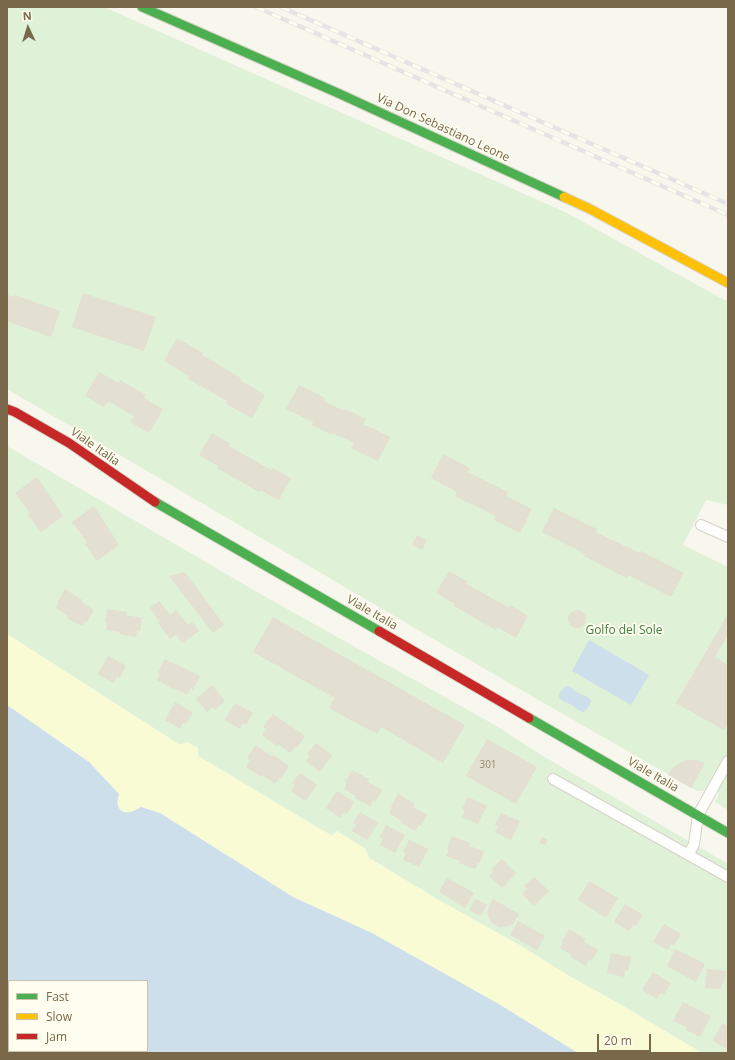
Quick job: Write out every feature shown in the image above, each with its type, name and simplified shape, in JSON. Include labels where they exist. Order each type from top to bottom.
[{"type":"street","name":"Via Don Sebastiano Leone","points":[[142,7],[340,94],[584,206],[728,284]]},
{"type":"street","name":"Viale Italia","points":[[7,409],[15,412],[69,443],[151,500],[728,833]]},
{"type":"lane","points":[[701,525],[728,537]]},
{"type":"lane","points":[[689,854],[694,844],[698,815],[728,761]]},
{"type":"lane","points":[[552,779],[728,877]]},
{"type":"green space","name":"Golfo del Sole","points":[[7,7],[104,7],[565,212],[728,302],[728,505],[706,500],[683,545],[728,567],[728,810],[715,802],[719,793],[707,786],[703,791],[697,791],[478,665],[7,389]]},
{"type":"green space","points":[[7,446],[264,596],[493,724],[543,756],[728,864],[728,1053],[702,1053],[571,977],[521,946],[442,902],[369,858],[337,831],[333,836],[198,756],[198,748],[187,742],[180,745],[7,634]]},
{"type":"sand","points":[[7,634],[180,745],[187,742],[198,748],[198,756],[332,836],[337,831],[366,849],[369,858],[702,1053],[578,1053],[497,1003],[372,933],[293,897],[160,813],[142,807],[131,812],[123,811],[118,805],[119,794],[90,762],[7,705]]},
{"type":"water","points":[[589,640],[649,675],[631,705],[572,671]]},
{"type":"water","points":[[566,686],[591,700],[590,705],[584,712],[559,698],[562,689]]},
{"type":"water","points":[[7,705],[89,762],[119,794],[118,805],[122,811],[131,812],[141,807],[160,813],[293,897],[372,933],[497,1003],[578,1053],[7,1053]]},
{"type":"building","points":[[83,293],[156,317],[144,351],[72,327]]},
{"type":"building","points":[[7,295],[14,297],[15,295],[60,311],[51,337],[7,321]]},
{"type":"building","points":[[177,338],[203,353],[202,355],[241,378],[240,380],[265,395],[252,418],[226,404],[227,401],[188,379],[189,376],[164,361]]},
{"type":"building","points":[[99,372],[118,383],[120,380],[146,395],[144,398],[163,409],[149,433],[130,422],[134,416],[108,401],[104,407],[85,396]]},
{"type":"building","points":[[299,385],[325,398],[324,401],[344,411],[345,409],[366,419],[363,424],[390,437],[378,461],[351,448],[354,443],[333,433],[332,435],[312,425],[313,422],[286,409]]},
{"type":"building","points":[[212,433],[230,444],[229,446],[271,470],[273,468],[291,478],[279,500],[260,490],[259,492],[217,468],[218,466],[199,455]]},
{"type":"building","points":[[443,454],[470,468],[467,472],[508,492],[506,496],[532,509],[520,533],[494,520],[496,516],[455,496],[457,492],[431,478]]},
{"type":"building","points":[[37,477],[63,516],[41,532],[28,515],[30,513],[15,493]]},
{"type":"building","points":[[94,506],[119,545],[97,561],[85,544],[87,542],[72,522]]},
{"type":"building","points":[[554,508],[597,529],[596,532],[639,553],[641,551],[684,573],[671,597],[628,575],[627,578],[542,532]]},
{"type":"building","points":[[417,535],[427,540],[422,550],[412,545]]},
{"type":"building","points":[[449,571],[468,582],[466,584],[508,607],[510,605],[528,616],[516,638],[497,627],[496,630],[454,606],[455,604],[436,593]]},
{"type":"building","points":[[185,572],[224,625],[213,633],[169,576]]},
{"type":"building","points":[[65,589],[94,610],[87,622],[85,621],[82,626],[67,618],[68,616],[56,608]]},
{"type":"building","points":[[159,601],[170,615],[176,610],[188,625],[192,622],[199,631],[182,643],[176,634],[170,639],[158,623],[160,622],[150,608]]},
{"type":"building","points":[[107,609],[127,612],[126,615],[142,618],[140,631],[137,631],[136,637],[119,634],[120,632],[106,630],[107,623],[105,622]]},
{"type":"building","points":[[573,610],[581,610],[586,615],[584,626],[581,628],[573,628],[568,623],[568,615]]},
{"type":"building","points":[[728,614],[728,634],[715,657],[728,665],[728,723],[724,730],[676,703]]},
{"type":"building","points":[[273,617],[465,725],[443,763],[381,727],[377,734],[329,708],[335,698],[253,652]]},
{"type":"building","points":[[108,656],[126,666],[120,678],[117,677],[113,683],[98,674]]},
{"type":"building","points":[[165,659],[200,676],[193,690],[191,688],[187,695],[157,680],[160,674],[158,672]]},
{"type":"building","points":[[212,685],[225,701],[215,710],[213,707],[207,712],[196,699]]},
{"type":"building","points":[[175,702],[193,713],[186,724],[183,723],[180,729],[165,720]]},
{"type":"building","points":[[235,703],[253,713],[246,725],[243,723],[240,729],[225,720]]},
{"type":"building","points":[[273,714],[305,736],[297,748],[295,747],[290,753],[262,735],[266,729],[263,727]]},
{"type":"building","points":[[487,739],[537,767],[516,804],[466,776]]},
{"type":"building","points":[[316,743],[332,755],[320,772],[306,761],[310,756],[307,754]]},
{"type":"building","points":[[256,745],[272,757],[273,755],[289,766],[281,779],[279,778],[275,784],[246,767],[250,760],[247,758]]},
{"type":"building","points":[[688,760],[697,760],[705,763],[691,788],[668,775],[673,768]]},
{"type":"building","points":[[352,770],[369,779],[368,782],[382,790],[375,802],[373,800],[370,806],[355,798],[356,796],[344,789],[347,783],[345,782]]},
{"type":"building","points":[[300,773],[317,785],[305,801],[291,791],[295,786],[292,783]]},
{"type":"building","points":[[337,791],[354,802],[347,814],[344,812],[340,818],[326,808]]},
{"type":"building","points":[[398,794],[415,804],[413,807],[427,815],[421,826],[419,825],[415,831],[389,813]]},
{"type":"building","points":[[468,797],[487,806],[478,824],[462,817],[465,811],[462,809]]},
{"type":"building","points":[[360,812],[378,823],[367,840],[352,831],[356,825],[353,823]]},
{"type":"building","points":[[501,813],[520,821],[511,840],[495,832],[498,826],[495,825]]},
{"type":"building","points":[[386,825],[405,835],[395,853],[380,845],[383,839],[380,837]]},
{"type":"building","points":[[452,836],[470,843],[469,846],[484,851],[480,863],[478,863],[475,869],[446,856]]},
{"type":"building","points":[[542,837],[548,840],[545,845],[539,843]]},
{"type":"building","points":[[409,840],[428,849],[419,867],[403,860],[406,853],[403,852]]},
{"type":"building","points":[[502,859],[516,873],[502,888],[489,876],[494,871],[492,869]]},
{"type":"building","points":[[534,877],[549,891],[534,906],[522,894],[527,889],[524,886]]},
{"type":"building","points":[[447,878],[474,893],[465,908],[439,892]]},
{"type":"building","points":[[589,881],[618,898],[606,918],[578,900]]},
{"type":"building","points":[[476,899],[487,905],[480,916],[469,910]]},
{"type":"building","points":[[493,899],[519,914],[513,924],[499,927],[491,922],[487,914]]},
{"type":"building","points":[[625,904],[643,915],[636,926],[633,925],[629,931],[614,922]]},
{"type":"building","points":[[518,921],[545,936],[537,950],[510,935]]},
{"type":"building","points":[[664,924],[681,934],[674,946],[671,944],[668,950],[653,942]]},
{"type":"building","points":[[569,929],[586,939],[584,942],[598,950],[586,966],[560,948]]},
{"type":"building","points":[[675,949],[705,964],[696,982],[667,966]]},
{"type":"building","points":[[611,953],[631,957],[628,971],[625,970],[624,977],[607,973]]},
{"type":"building","points":[[707,969],[726,971],[724,984],[721,983],[721,989],[705,988]]},
{"type":"building","points":[[653,972],[671,983],[664,995],[661,993],[657,999],[642,990]]},
{"type":"building","points":[[683,1002],[711,1016],[700,1037],[686,1030],[687,1027],[673,1021]]},
{"type":"building","points":[[722,1023],[728,1026],[728,1049],[713,1041]]},
{"type":"railway","points":[[256,7],[728,215]]},
{"type":"railway","points":[[281,7],[728,204]]},
{"type":"traffic: fast","points":[[142,7],[340,94],[564,197]]},
{"type":"traffic: fast","points":[[155,502],[379,631]]},
{"type":"traffic: fast","points":[[529,718],[728,833]]},
{"type":"traffic: slow","points":[[564,197],[590,209],[728,283]]},
{"type":"traffic: jam","points":[[7,409],[15,412],[69,443],[155,502]]},
{"type":"traffic: jam","points":[[379,631],[529,718]]}]
